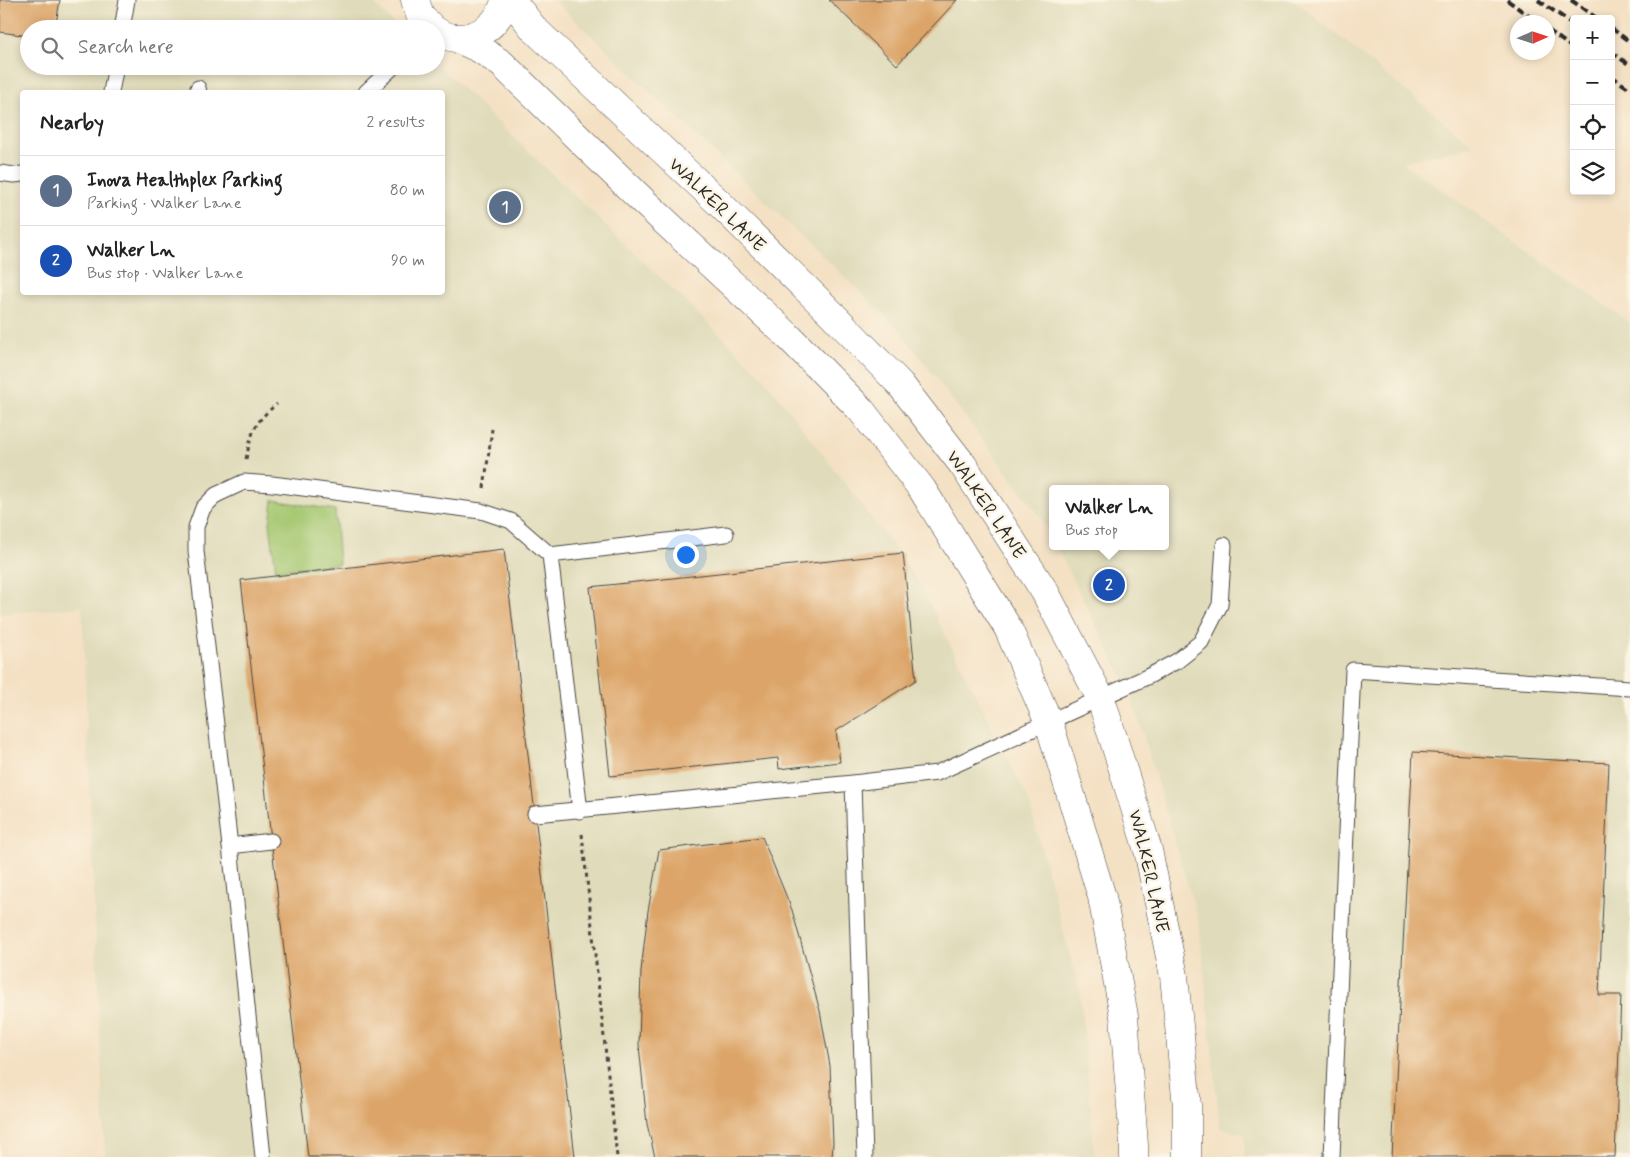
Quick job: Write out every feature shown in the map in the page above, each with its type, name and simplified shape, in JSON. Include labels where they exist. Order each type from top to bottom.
[{"type":"street","points":[[445,28],[470,37],[484,31],[495,22],[503,8],[504,0]]},
{"type":"street","name":"WALKER LANE","points":[[514,0],[516,6],[534,29],[718,202],[900,384],[963,465],[1045,592],[1101,699],[1148,850],[1174,976],[1188,1106],[1187,1157]]},
{"type":"street","points":[[445,31],[480,49],[502,64],[644,202],[787,335],[861,410],[922,489],[1008,628],[1049,723],[1102,897],[1124,1016],[1134,1157]]},
{"type":"lane","points":[[124,20],[127,0]]},
{"type":"lane","points":[[111,90],[114,75]]},
{"type":"lane","points":[[368,90],[384,75]]},
{"type":"lane","points":[[0,173],[20,174]]},
{"type":"lane","points":[[262,1157],[230,846],[196,551],[196,527],[203,508],[216,495],[244,482],[481,510],[511,521],[550,555],[580,811]]},
{"type":"lane","points":[[550,555],[726,534]]},
{"type":"lane","points":[[535,814],[580,811],[937,773],[1149,676],[1177,661],[1201,642],[1220,605],[1224,545]]},
{"type":"lane","points":[[1332,1157],[1353,670],[1630,688]]},
{"type":"lane","points":[[853,783],[865,1157]]},
{"type":"lane","points":[[230,846],[271,841]]},
{"type":"path","points":[[244,482],[245,465],[252,431],[262,416],[276,404]]},
{"type":"path","points":[[481,510],[492,430]]},
{"type":"path","points":[[580,811],[617,1157]]},
{"type":"shaded area","points":[[0,0],[370,0],[391,20],[20,20],[20,75],[445,75],[445,72],[761,374],[918,581],[1028,799],[1080,992],[1095,1157],[105,1157],[82,607],[0,614]]},
{"type":"shaded area","points":[[554,0],[1294,0],[1474,146],[1402,162],[1630,323],[1630,1157],[1244,1157],[1245,1135],[1220,1128],[1199,923],[1131,694],[1058,550],[1169,550],[1169,485],[1049,485],[1049,532],[1042,519],[898,328]]},
{"type":"green space","points":[[273,500],[335,510],[339,564],[276,571],[270,524]]},
{"type":"building","points":[[0,0],[60,0],[57,20],[20,20],[20,35],[0,32]]},
{"type":"building","points":[[829,0],[957,0],[897,65]]},
{"type":"building","points":[[504,549],[575,1157],[308,1157],[241,580]]},
{"type":"building","points":[[903,553],[916,680],[836,731],[840,762],[779,769],[778,758],[610,776],[590,587]]},
{"type":"building","points":[[1413,752],[1609,763],[1599,995],[1621,995],[1615,1157],[1392,1157]]},
{"type":"building","points":[[762,837],[792,910],[820,1011],[830,1066],[832,1157],[655,1157],[647,1124],[639,1045],[641,971],[648,911],[659,850]]},
{"type":"railway","points":[[1507,0],[1527,15]]},
{"type":"railway","points":[[1538,0],[1570,22]]},
{"type":"railway","points":[[1571,0],[1592,15]]},
{"type":"railway","points":[[1615,31],[1630,42]]},
{"type":"railway","points":[[1555,35],[1570,46]]},
{"type":"railway","points":[[1615,55],[1630,65]]},
{"type":"railway","points":[[1615,79],[1630,89]]},
{"type":"place","name":"Inova Healthplex Parking","points":[[505,207]]},
{"type":"place","name":"Walker Ln","points":[[1109,585]]}]
